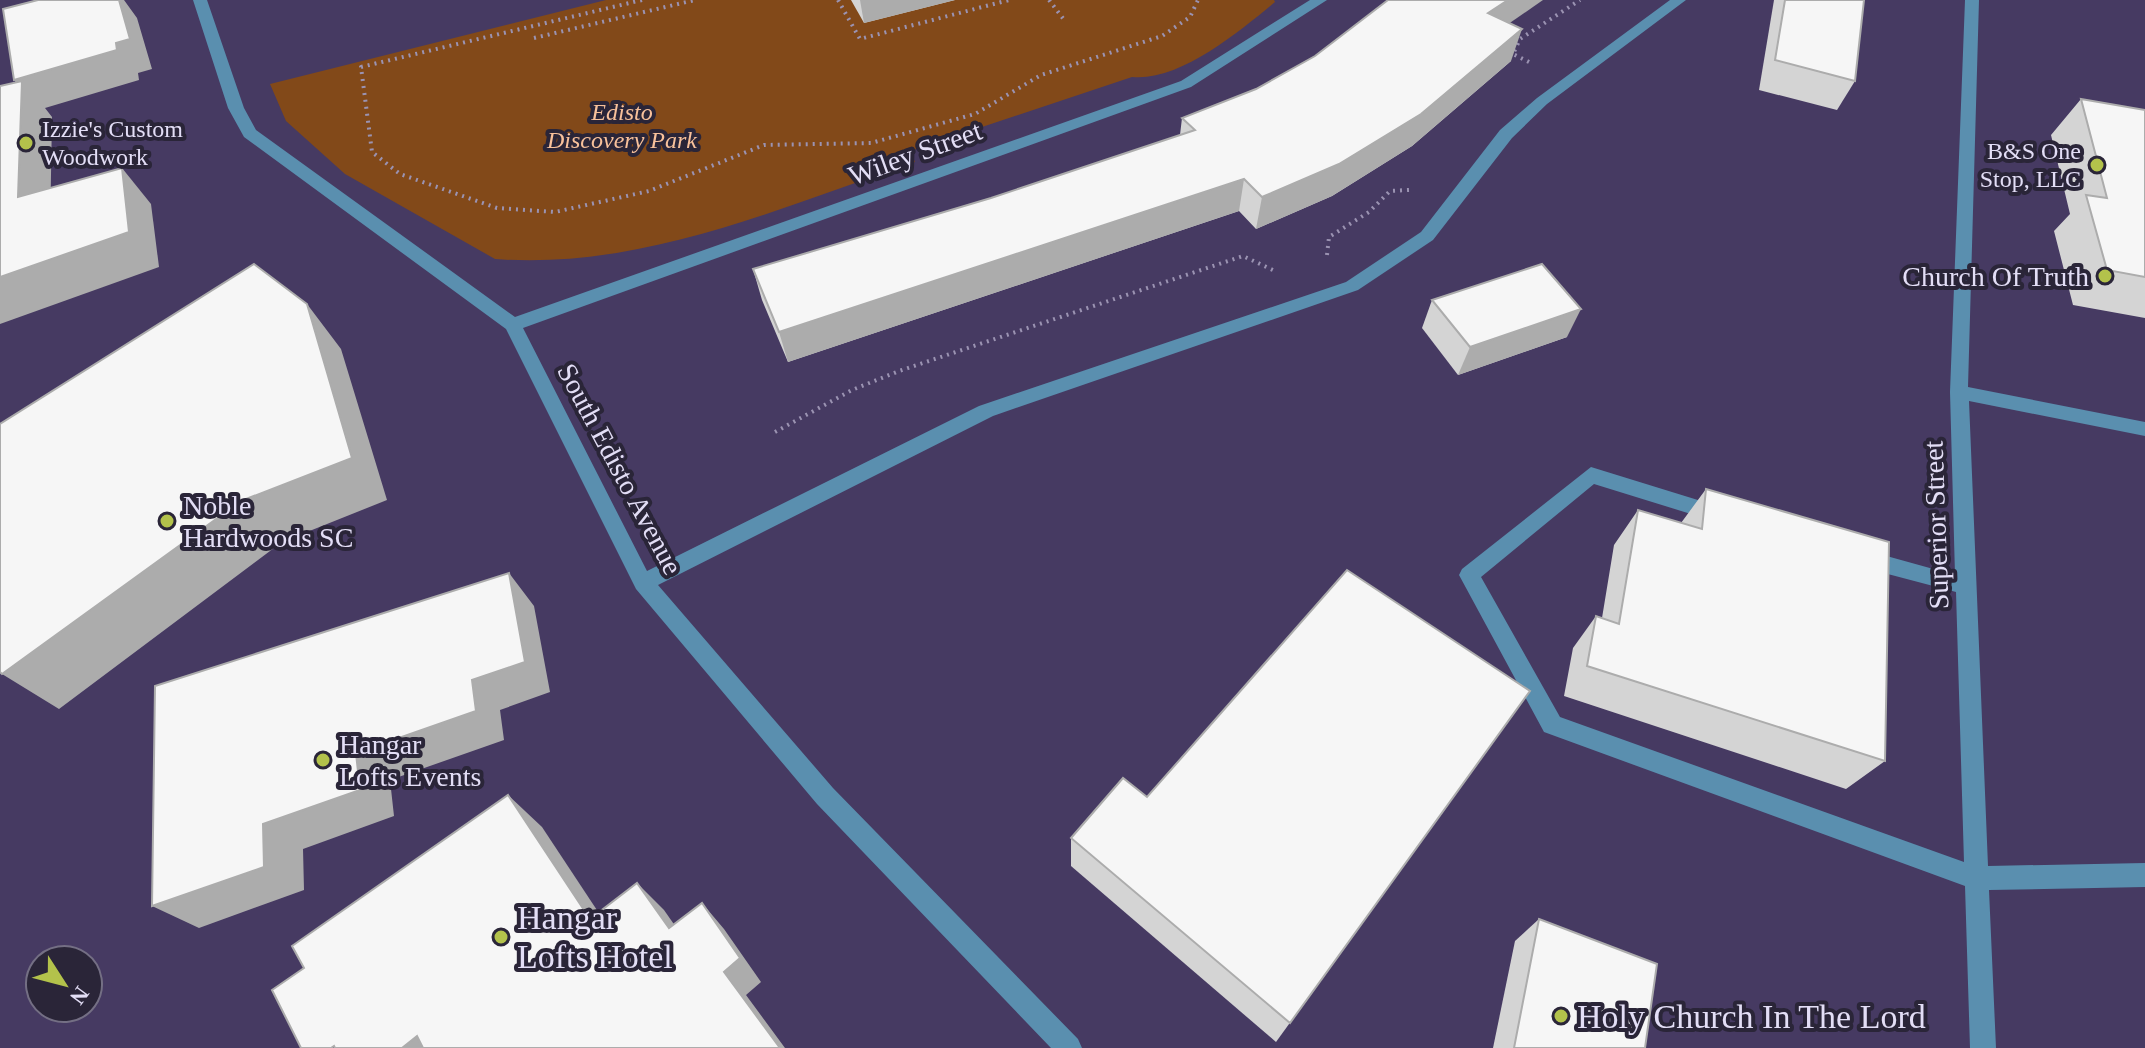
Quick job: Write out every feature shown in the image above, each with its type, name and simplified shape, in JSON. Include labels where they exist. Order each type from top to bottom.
[{"type":"street","name":"South Edisto Avenue","points":[[200,0],[236,108],[250,133],[513,325],[643,583],[825,796],[1069,1048]]},
{"type":"street","name":"Wiley Street","points":[[513,325],[1186,84],[1320,0]]},
{"type":"street","points":[[643,583],[986,411],[1352,286],[1427,236],[1506,134],[1542,101],[1679,0]]},
{"type":"street","name":"Superior Street","points":[[1972,0],[1959,392],[1983,1048]]},
{"type":"street","points":[[1959,392],[2145,429]]},
{"type":"street","points":[[1737,520],[1591,475],[1469,575],[1552,725],[1976,878],[2145,875]]},
{"type":"street","points":[[1840,551],[1965,586]]},
{"type":"path","points":[[642,0],[361,67],[372,152],[400,174],[497,208],[555,212],[649,191],[764,145],[871,143],[975,114],[1041,75],[1162,36],[1190,17],[1198,0]]},
{"type":"path","points":[[534,38],[695,0]]},
{"type":"path","points":[[838,0],[860,39],[1009,0]]},
{"type":"path","points":[[1049,0],[1065,21]]},
{"type":"path","points":[[1533,64],[1513,54],[1520,39],[1580,0]]},
{"type":"path","points":[[1326,260],[1329,237],[1369,212],[1390,191],[1419,190]]},
{"type":"path","points":[[775,432],[852,390],[899,371],[1243,256],[1282,274]]},
{"type":"green space","name":"Edisto Discovery Park","points":[[606,0],[1275,2],[1227,40],[1189,63],[1150,76],[1132,77],[910,151],[915,162],[709,232],[603,255],[549,260],[495,259],[345,174],[286,121],[270,84]]},
{"type":"building","points":[[38,0],[119,0],[130,39],[116,43],[117,50],[14,80],[3,9]]},
{"type":"building","points":[[1388,0],[1508,0],[1488,13],[1522,29],[1421,114],[1339,164],[1262,197],[1244,179],[779,332],[753,269],[991,198],[1195,130],[1182,118],[1256,89],[1315,56]]},
{"type":"building","points":[[1785,0],[1864,0],[1855,81],[1775,60]]},
{"type":"building","points":[[22,81],[18,197],[122,168],[129,232],[0,277],[0,86]]},
{"type":"building","points":[[2081,99],[2145,110],[2145,277],[2107,270],[2086,195],[2107,198]]},
{"type":"building","name":"Noble Hardwoods SC","points":[[254,264],[307,304],[352,458],[241,501],[2,674],[0,424]]},
{"type":"building","points":[[1542,264],[1581,309],[1470,347],[1432,300]]},
{"type":"building","points":[[1706,489],[1889,542],[1885,761],[1587,666],[1596,616],[1619,624],[1638,510],[1702,529]]},
{"type":"building","points":[[1347,570],[1530,691],[1290,1023],[1071,838],[1123,778],[1147,797]]},
{"type":"building","name":"Hangar Lofts Events","points":[[509,573],[525,662],[472,680],[476,711],[356,753],[360,790],[263,824],[264,867],[152,906],[155,686]]},
{"type":"building","name":"Hangar Lofts Hotel","points":[[508,795],[590,919],[637,883],[669,928],[702,903],[740,958],[724,972],[780,1048],[423,1048],[417,1036],[402,1048],[301,1048],[272,990],[304,968],[292,946]]},
{"type":"building","name":"Holy Church In The Lord","points":[[1539,919],[1657,964],[1645,1048],[1514,1048]]},
{"type":"place","name":"Izzie's Custom Woodwork","points":[[26,143]]},
{"type":"place","name":"B&S One Stop, LLC","points":[[2097,165]]},
{"type":"place","name":"Church Of Truth","points":[[2105,276]]},
{"type":"place","name":"Noble Hardwoods SC","points":[[167,521]]},
{"type":"place","name":"Hangar Lofts Events","points":[[323,760]]},
{"type":"place","name":"Hangar Lofts Hotel","points":[[501,937]]},
{"type":"place","name":"Holy Church In The Lord","points":[[1561,1016]]}]
